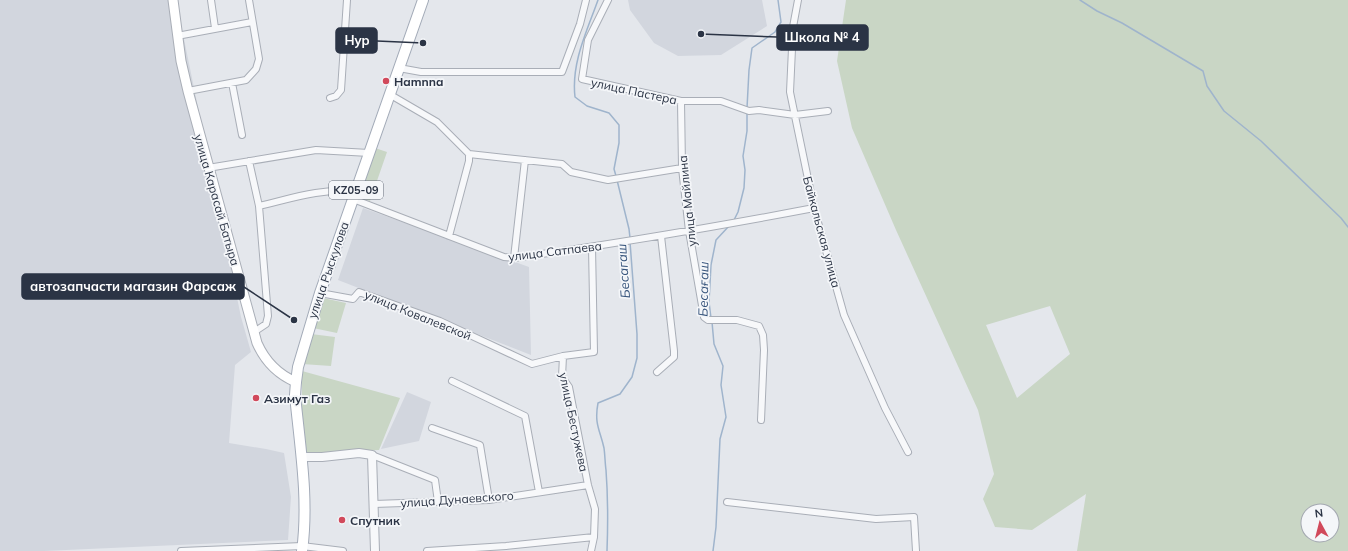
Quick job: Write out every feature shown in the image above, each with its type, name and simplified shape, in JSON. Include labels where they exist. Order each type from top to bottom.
[{"type":"main road","name":"улица Карасай Батыра","points":[[173,0],[188,91],[257,343],[265,360],[286,378],[296,382]]},
{"type":"main road","name":"улица Рыскулова","points":[[302,549],[305,518],[296,382],[302,353],[320,293],[422,0]]},
{"type":"street","points":[[211,0],[215,28]]},
{"type":"street","points":[[188,91],[246,80],[256,69],[259,58],[249,0]]},
{"type":"street","points":[[330,98],[336,96],[341,90],[347,0]]},
{"type":"street","points":[[398,68],[421,72],[562,72],[580,24],[586,0]]},
{"type":"street","name":"улица Пастера","points":[[608,0],[588,40],[582,80],[681,101],[722,101],[749,111],[759,110],[795,115],[828,111]]},
{"type":"street","name":"Байкальская улица","points":[[798,0],[793,27],[790,92],[814,208],[844,315],[885,408],[908,452]]},
{"type":"street","points":[[178,36],[252,22]]},
{"type":"street","points":[[232,83],[242,135]]},
{"type":"street","points":[[389,94],[437,122],[469,154],[562,164],[571,172],[608,180],[682,168]]},
{"type":"street","name":"улица Майлина","points":[[681,101],[682,168],[689,231],[704,317],[708,320],[737,320],[759,326],[763,335],[764,350],[761,420]]},
{"type":"street","points":[[208,168],[316,150],[369,153]]},
{"type":"street","points":[[449,236],[469,161],[469,154]]},
{"type":"street","points":[[514,258],[525,160]]},
{"type":"street","points":[[249,161],[259,206],[268,316],[266,324],[254,332]]},
{"type":"street","name":"улица Сатпаева","points":[[259,206],[314,192],[338,190],[354,195],[449,236],[504,257],[514,258],[638,240],[744,222],[814,208]]},
{"type":"street","points":[[657,372],[674,356],[661,236]]},
{"type":"street","name":"улица Бестужева","points":[[591,551],[594,537],[595,509],[588,485],[569,387],[562,377],[563,356],[594,352],[592,247]]},
{"type":"street","name":"улица Ковалевской","points":[[320,293],[353,300],[359,292],[440,321],[532,364],[563,356]]},
{"type":"street","points":[[452,381],[525,416],[539,492]]},
{"type":"street","points":[[432,428],[480,445],[489,500]]},
{"type":"street","points":[[301,457],[322,457],[359,452],[372,455],[435,480],[438,502]]},
{"type":"street","points":[[372,455],[374,551]]},
{"type":"street","name":"улица Дунаевского","points":[[374,504],[489,500],[588,485]]},
{"type":"street","points":[[727,502],[876,519],[914,517],[916,551]]},
{"type":"street","points":[[427,551],[506,546],[594,537]]},
{"type":"street","points":[[181,551],[302,549],[344,551]]},
{"type":"shaded area","points":[[0,0],[176,0],[241,317],[251,352],[235,365],[229,443],[284,453],[291,497],[288,540],[44,551],[0,551]]},
{"type":"shaded area","points":[[628,0],[762,0],[767,26],[721,55],[678,56],[654,43],[630,10]]},
{"type":"shaded area","points":[[363,208],[529,267],[531,355],[338,280]]},
{"type":"shaded area","points":[[407,392],[431,402],[419,441],[381,449]]},
{"type":"green space","points":[[846,0],[1348,0],[1348,551],[1077,551],[1086,494],[1032,530],[995,527],[983,499],[994,474],[978,410],[896,230],[852,128],[837,61]],"holes":[[[1050,306],[1070,354],[1017,398],[986,325]]]},
{"type":"green space","points":[[375,148],[387,152],[370,201],[358,197]]},
{"type":"green space","points":[[323,298],[346,303],[337,333],[313,328]]},
{"type":"green space","points":[[311,334],[335,337],[331,366],[302,364]]},
{"type":"green space","points":[[302,371],[400,398],[379,450],[302,453]]},
{"type":"waterway","name":"Бесагаш","points":[[598,0],[581,47],[575,72],[575,97],[587,106],[609,113],[619,125],[619,143],[614,169],[616,176]]},
{"type":"waterway","name":"Бесағаш","points":[[747,108],[752,48],[775,32],[781,22],[778,0]]},
{"type":"waterway","points":[[1080,0],[1203,71],[1207,86],[1224,111],[1261,141],[1341,218],[1348,227]]},
{"type":"waterway","name":"Бесағаш","points":[[734,220],[738,212],[744,188],[745,170],[743,156],[747,131],[747,112]]},
{"type":"waterway","name":"Бесагаш","points":[[617,180],[630,238]]},
{"type":"waterway","name":"Бесағаш","points":[[711,318],[709,302],[711,265],[716,240],[729,226]]},
{"type":"waterway","name":"Бесагаш","points":[[607,551],[608,510],[606,470],[604,448],[597,422],[597,410],[598,403],[620,394],[632,377],[637,358],[637,334],[630,242]]},
{"type":"waterway","name":"Бесағаш","points":[[712,322],[714,344],[723,366],[721,385],[726,417],[720,439],[716,527],[713,551]]},
{"type":"place","name":"Школа № 4","points":[[701,34]]},
{"type":"place","name":"Hyp","points":[[423,43]]},
{"type":"place","name":"Hamnna","points":[[386,81]]},
{"type":"place","name":"автозапчасти магазин Фарсаж","points":[[294,320]]},
{"type":"place","name":"Азимут Газ","points":[[256,398]]},
{"type":"place","name":"Спутник","points":[[342,520]]}]
